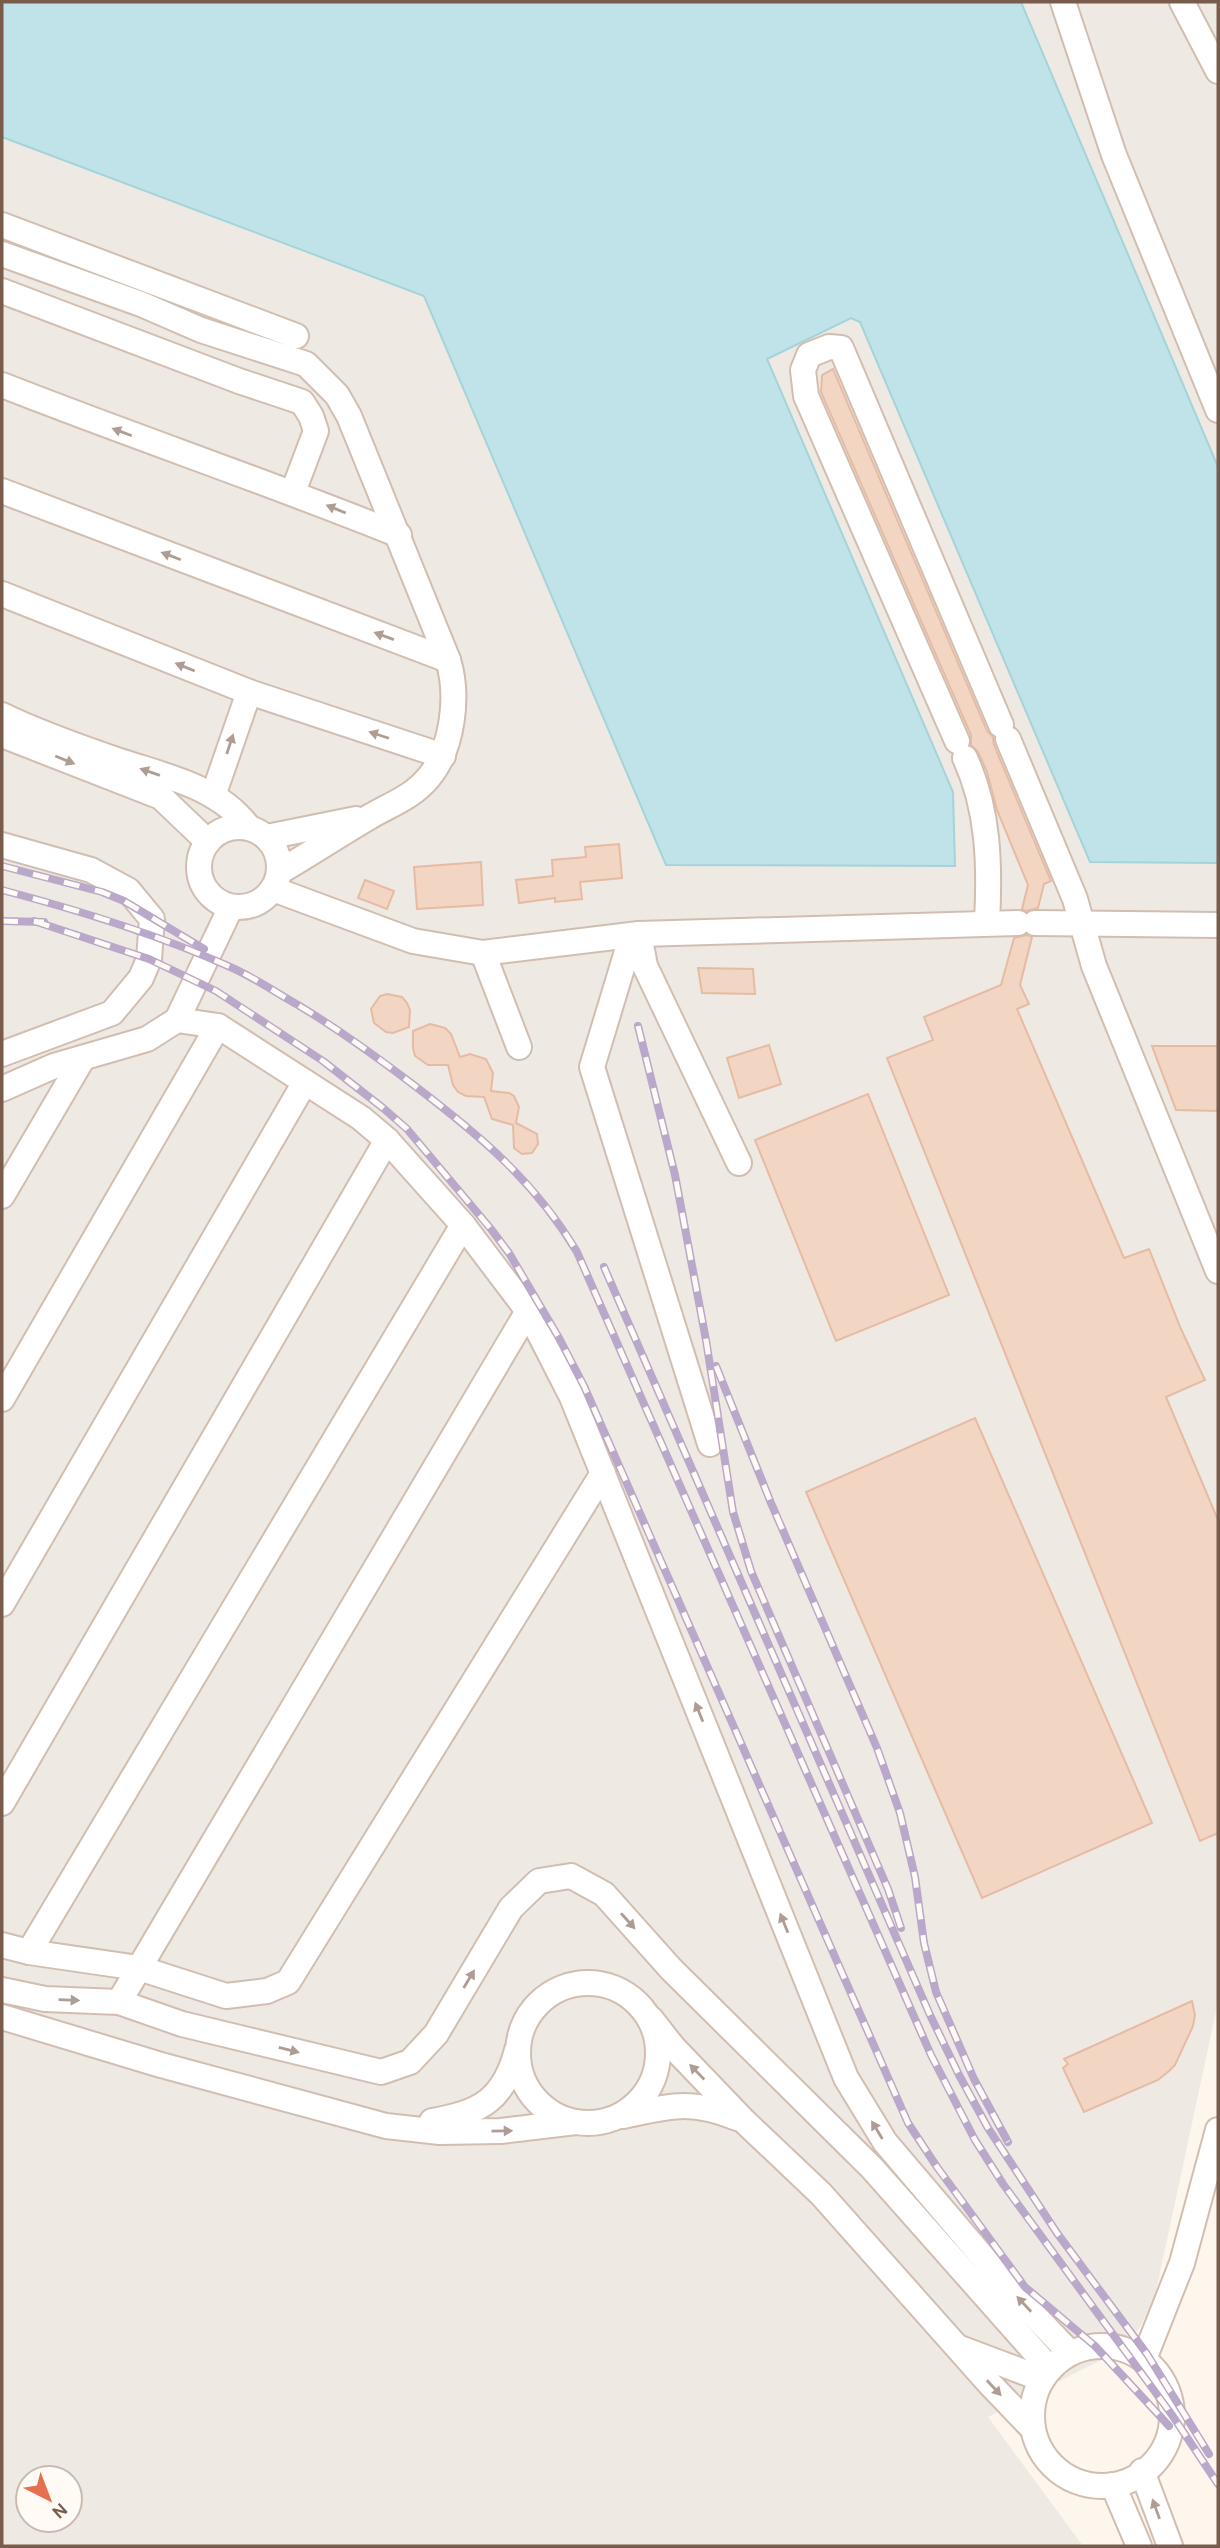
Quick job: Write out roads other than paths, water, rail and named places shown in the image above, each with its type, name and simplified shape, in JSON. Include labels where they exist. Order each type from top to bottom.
[{"type":"street","points":[[1063,2],[1114,155],[1218,410]]},
{"type":"street","points":[[1188,6],[1218,71]]},
{"type":"street","points":[[2,225],[296,336]]},
{"type":"street","points":[[2,254],[141,304],[201,330],[306,365],[324,380],[349,416],[454,677],[454,705],[443,756],[429,779],[408,797],[370,816],[276,881],[258,903],[240,908],[222,904],[208,893],[200,876],[200,858],[208,842],[226,829],[258,832],[370,816]]},
{"type":"street","points":[[2,291],[239,381],[302,402],[316,431],[293,492]]},
{"type":"street","points":[[987,922],[989,884],[986,823],[974,779],[806,396],[803,370],[809,355],[829,347],[841,348],[1076,899],[1094,966],[1218,1271]]},
{"type":"street","points":[[2,386],[129,435],[293,492],[399,535]]},
{"type":"street","points":[[2,491],[448,660]]},
{"type":"street","points":[[2,594],[249,692],[443,756]]},
{"type":"street","points":[[213,796],[249,692]]},
{"type":"street","points":[[2,715],[112,758],[191,784],[213,796],[239,813],[278,853],[276,881]]},
{"type":"street","points":[[2,735],[161,797],[208,842]]},
{"type":"street","points":[[2,845],[91,870],[128,890],[152,919],[151,947],[145,968],[135,987],[112,1013],[2,1054]]},
{"type":"street","points":[[276,881],[413,941],[483,953],[636,934],[987,922],[1218,925]]},
{"type":"street","points":[[2,1089],[54,1066],[147,1039],[177,1020],[231,907]]},
{"type":"street","points":[[636,934],[645,966],[739,1163]]},
{"type":"street","points":[[636,934],[592,1067],[710,1444]]},
{"type":"street","points":[[483,953],[519,1047]]},
{"type":"street","points":[[177,1020],[218,1026],[361,1118],[387,1140],[463,1225],[528,1311],[572,1397],[846,2078],[885,2142],[1016,2295],[1070,2353]]},
{"type":"street","points":[[2,1399],[218,1026]]},
{"type":"street","points":[[2,1196],[83,1058]]},
{"type":"street","points":[[2,1604],[305,1082]]},
{"type":"street","points":[[2,1803],[387,1140]]},
{"type":"street","points":[[29,1952],[463,1225]]},
{"type":"street","points":[[119,2002],[528,1311]]},
{"type":"street","points":[[2,1945],[29,1952],[139,1968],[226,1996],[267,1991],[288,1982],[603,1473]]},
{"type":"street","points":[[2,1990],[45,1998],[119,2002],[182,2025],[381,2072],[410,2062],[436,2034],[511,1908],[539,1881],[571,1876],[604,1894],[671,1969],[872,2168],[1046,2374]]},
{"type":"street","points":[[386,2126],[458,2117],[477,2109],[504,2085],[511,2074],[524,2023],[537,2004],[556,1990],[578,1983],[600,1983],[624,1992],[635,1999],[673,2047],[744,2121],[821,2194],[1033,2429]]},
{"type":"street","points":[[2,2017],[161,2065],[386,2126],[440,2132],[501,2131],[576,2122],[596,2123],[666,2106],[688,2104],[711,2108],[744,2121]]},
{"type":"street","points":[[615,2118],[635,2106],[655,2076],[658,2042],[651,2019]]},
{"type":"street","points":[[518,2049],[521,2074],[533,2097],[552,2114],[576,2122]]},
{"type":"street","points":[[1144,2359],[1182,2263],[1218,2130]]},
{"type":"street","points":[[956,2346],[1046,2374]]},
{"type":"street","points":[[1095,2346],[1108,2346],[1144,2359],[1154,2368],[1167,2390],[1171,2415],[1171,2428],[1154,2462],[1133,2478],[1113,2485],[1095,2486],[1059,2472],[1042,2453],[1033,2429],[1033,2403],[1046,2374],[1070,2353],[1095,2346]]},
{"type":"street","points":[[1142,2471],[1170,2546]]},
{"type":"street","points":[[1113,2485],[1139,2546]]},
{"type":"water","points":[[2,2],[1021,2],[1218,467],[1218,863],[1090,862],[860,322],[851,318],[767,359],[953,792],[955,866],[666,865],[424,296],[2,137]]},
{"type":"railway","points":[[2,866],[102,892],[124,901],[204,949]]},
{"type":"railway","points":[[2,890],[145,933],[201,954],[255,979],[342,1033],[436,1102],[482,1140],[542,1202],[577,1252],[931,2055],[975,2140],[1003,2184],[1172,2415],[1218,2484]]},
{"type":"railway","points":[[2,921],[44,922]]},
{"type":"railway","points":[[34,921],[149,959],[216,991],[323,1061],[407,1129],[491,1229],[509,1253],[584,1386],[908,2123],[1025,2287],[1095,2346],[1169,2426]]},
{"type":"railway","points":[[638,1026],[675,1175],[706,1340],[733,1512],[751,1571],[888,1889],[901,1928]]},
{"type":"railway","points":[[604,1267],[930,2015],[959,2075],[988,2128],[1057,2233],[1147,2354],[1209,2454]]},
{"type":"railway","points":[[716,1366],[771,1503],[877,1748],[900,1813],[915,1877],[924,1943],[936,1992],[974,2079],[1008,2142]]}]
